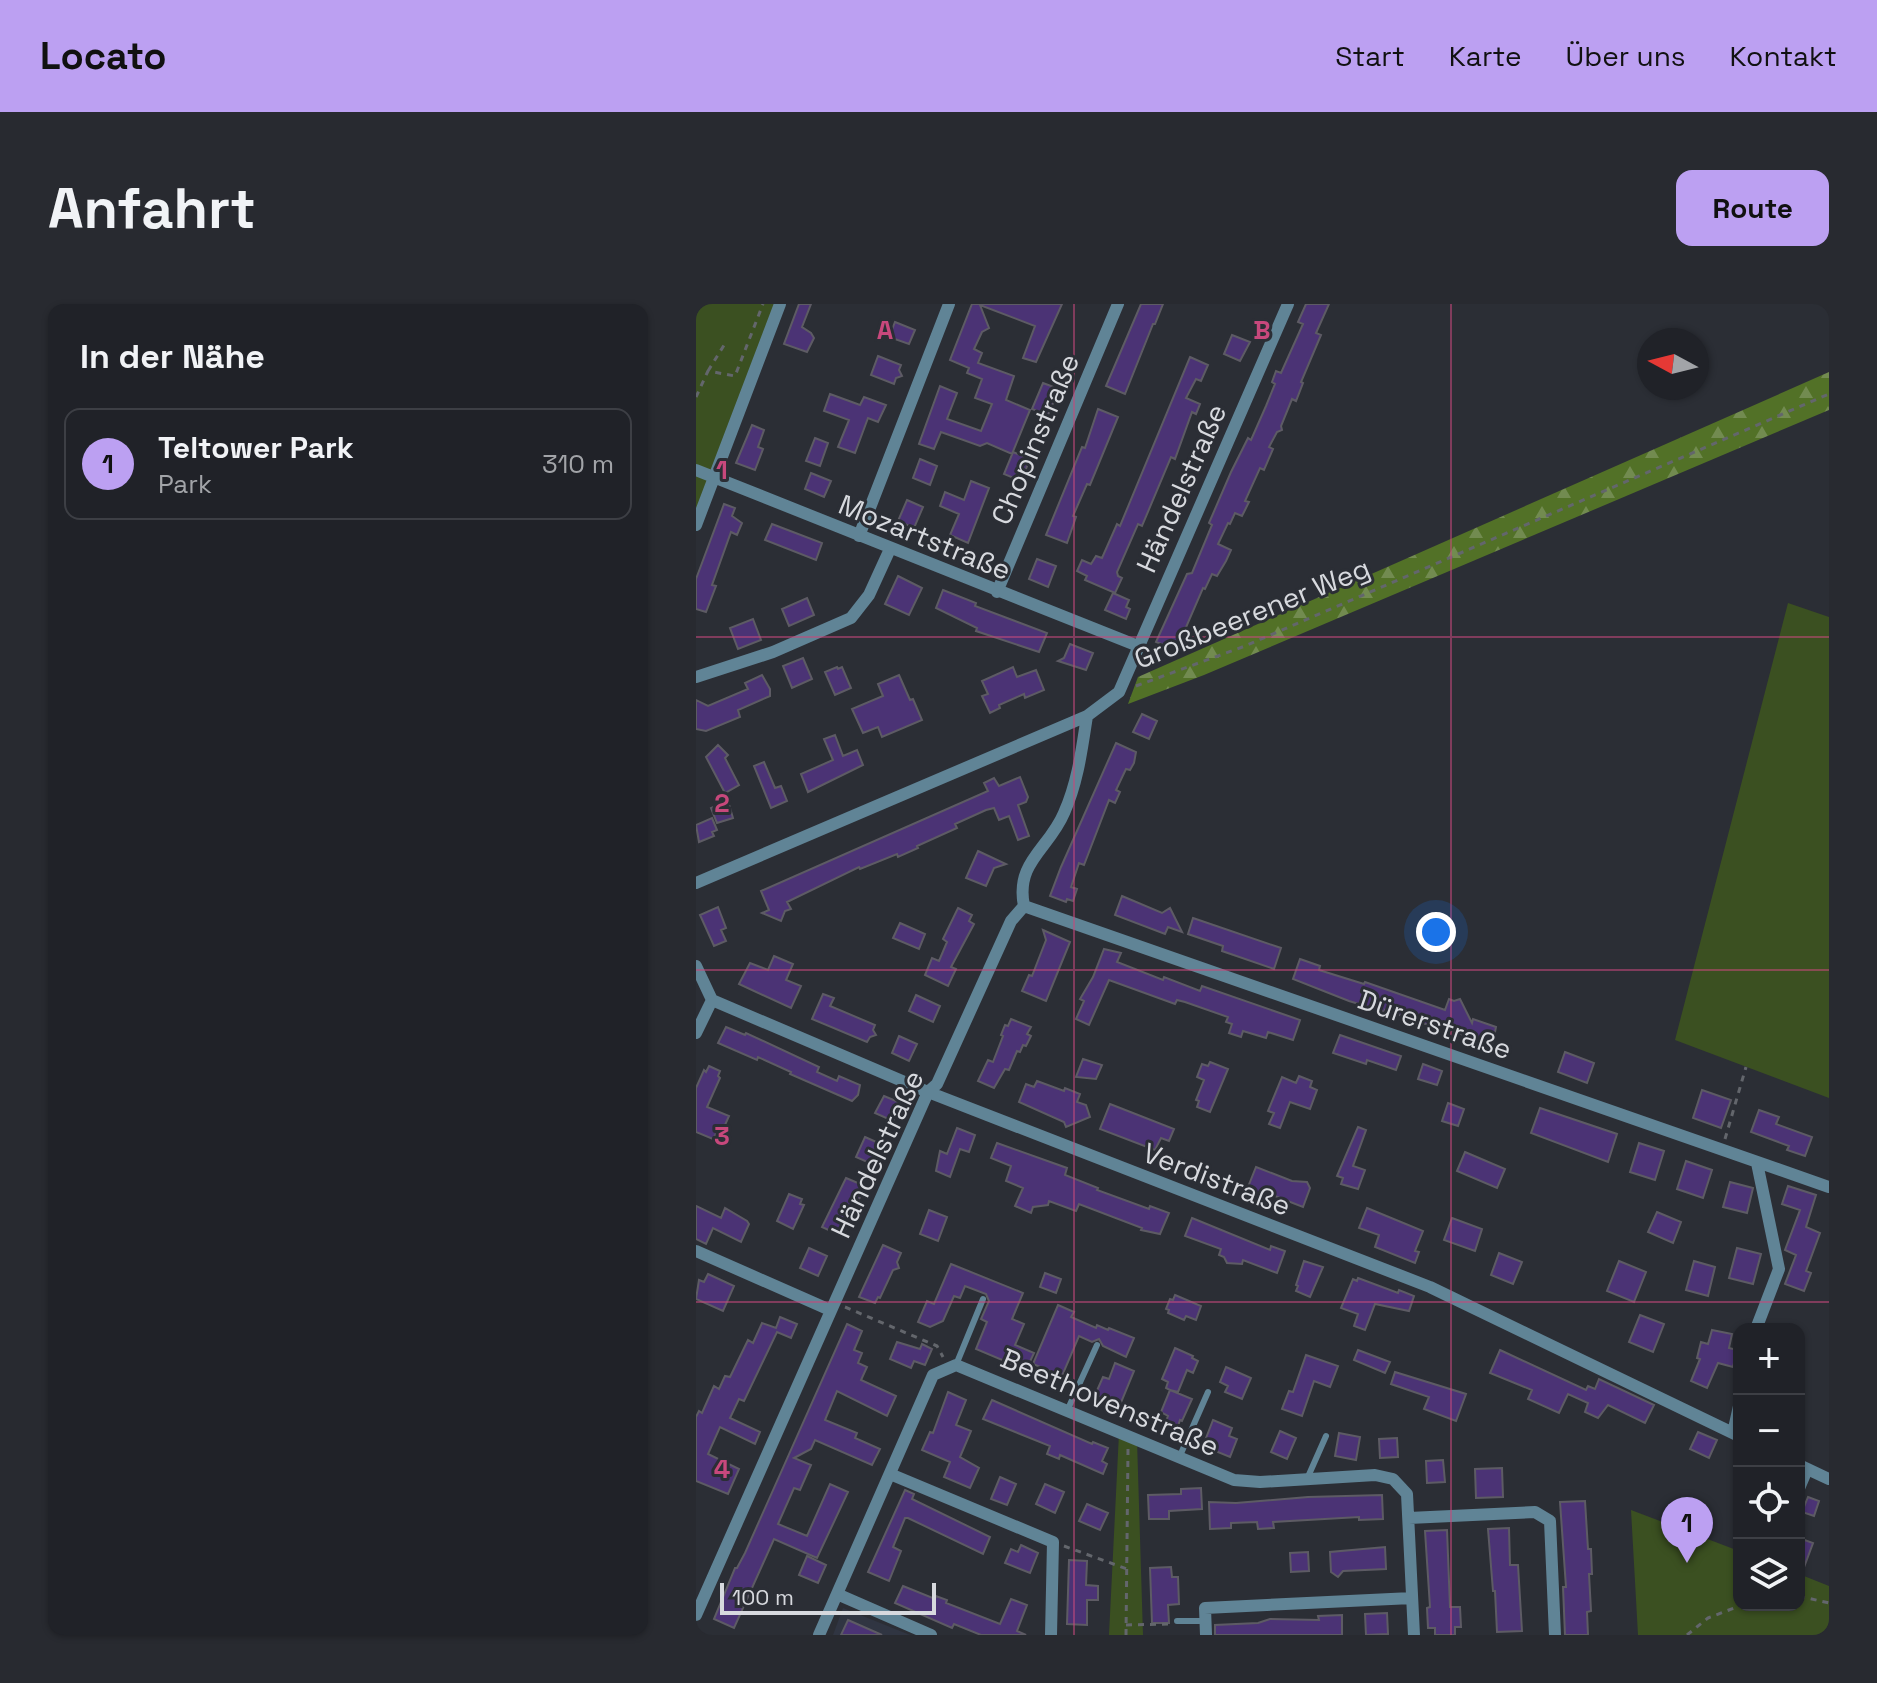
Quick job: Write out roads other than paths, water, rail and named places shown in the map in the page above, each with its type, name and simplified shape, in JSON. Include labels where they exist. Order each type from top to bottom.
[{"type":"street","points":[[696,525],[780,304]]},
{"type":"street","points":[[859,536],[949,304]]},
{"type":"street","name":"Chopinstraße","points":[[997,592],[1118,304]]},
{"type":"street","name":"Händelstraße","points":[[1119,692],[1288,304]]},
{"type":"street","name":"Mozartstraße","points":[[696,470],[1138,646]]},
{"type":"street","points":[[696,677],[773,652],[851,618],[869,595],[890,549]]},
{"type":"street","name":"Großbeerener Weg","points":[[696,883],[1087,716],[1119,692]]},
{"type":"street","name":"Händelstraße","points":[[696,1615],[928,1092],[937,1084],[1011,921],[1024,906],[1023,877],[1064,815],[1079,765],[1087,716]]},
{"type":"street","name":"Dürerstraße","points":[[1024,906],[1829,1187]]},
{"type":"street","points":[[696,966],[712,1000],[696,1033]]},
{"type":"street","name":"Verdistraße","points":[[712,1000],[928,1092],[1430,1287],[1733,1433]]},
{"type":"street","points":[[1757,1163],[1779,1269],[1758,1323]]},
{"type":"street","points":[[696,1251],[832,1306]]},
{"type":"street","name":"Beethovenstraße","points":[[819,1635],[933,1375],[956,1365],[1234,1480],[1260,1482],[1375,1475],[1393,1479],[1407,1494],[1414,1635]]},
{"type":"street","points":[[1805,1468],[1829,1479]]},
{"type":"street","points":[[890,1474],[1053,1542],[1051,1635]]},
{"type":"street","points":[[1409,1518],[1535,1512],[1550,1521],[1555,1635]]},
{"type":"street","points":[[837,1594],[931,1635]]},
{"type":"street","points":[[1206,1635],[1205,1608],[1412,1598]]},
{"type":"lane","points":[[956,1365],[983,1299]]},
{"type":"lane","points":[[1067,1411],[1097,1345]]},
{"type":"lane","points":[[1179,1458],[1208,1392]]},
{"type":"lane","points":[[1307,1479],[1326,1436]]},
{"type":"lane","points":[[1177,1621],[1206,1621]]},
{"type":"place","name":"Teltower Park","points":[[1687,1563]]}]
